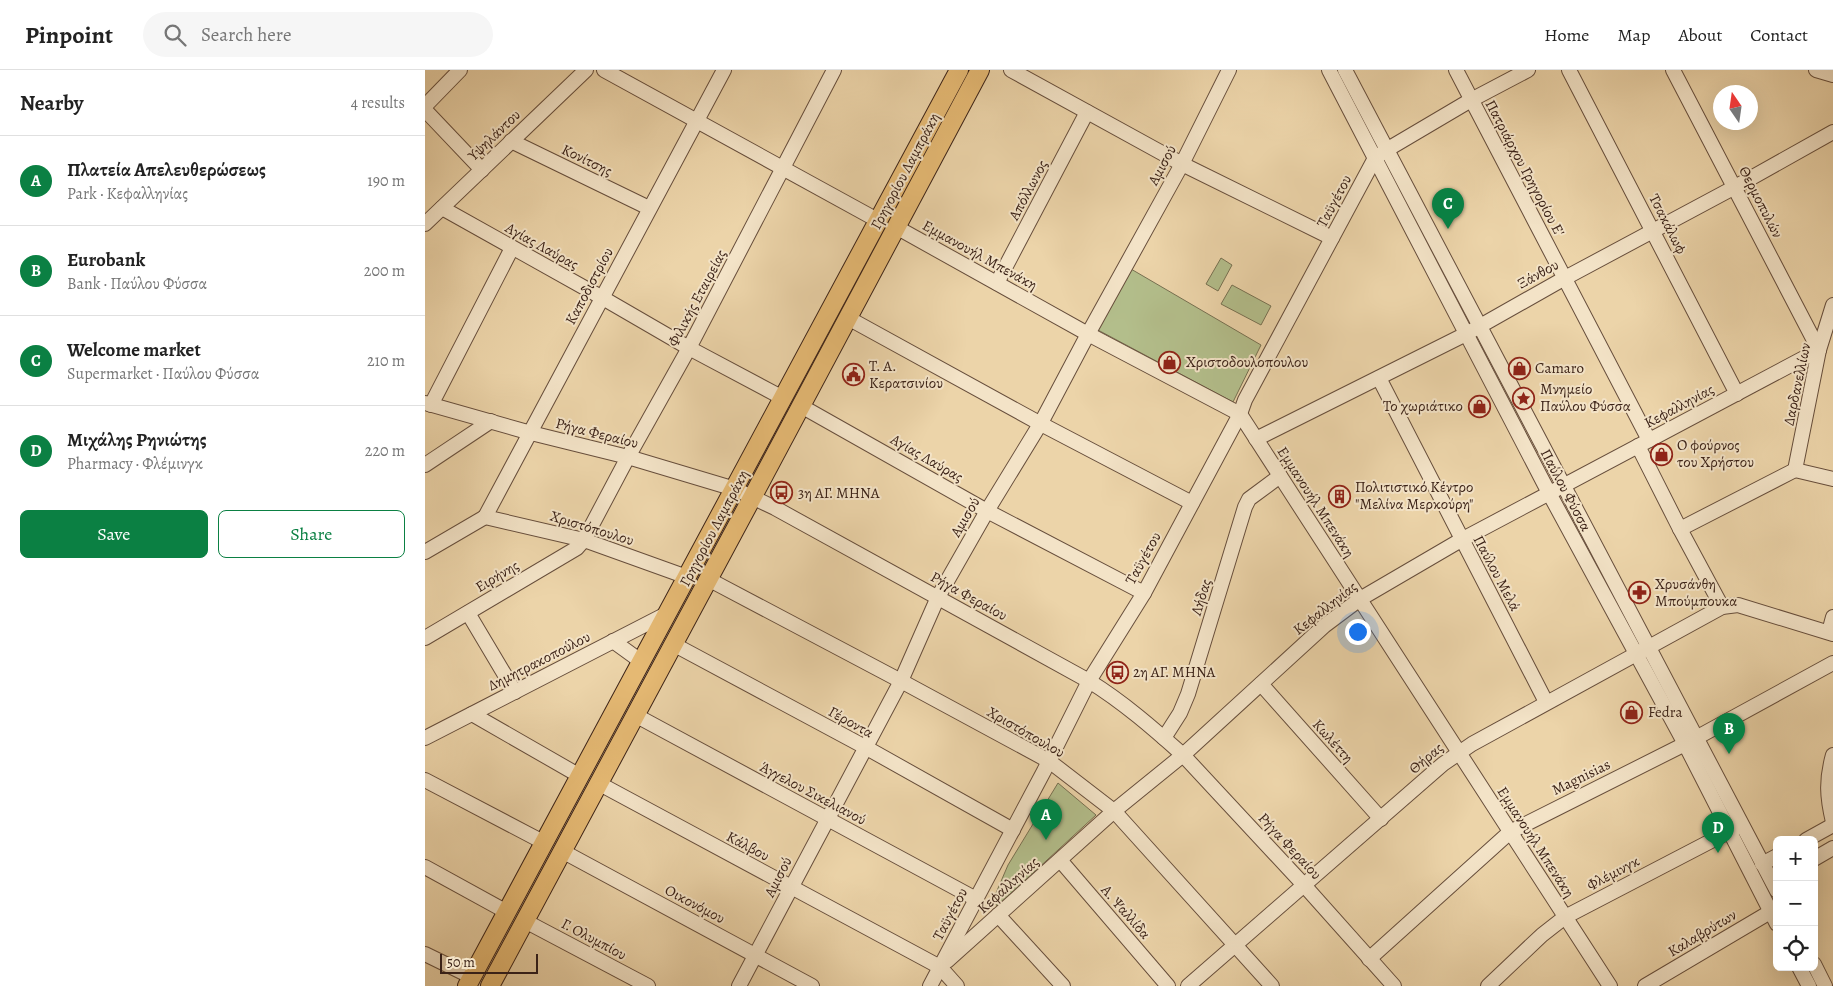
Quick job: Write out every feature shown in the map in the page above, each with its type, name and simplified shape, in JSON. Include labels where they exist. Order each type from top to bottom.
[{"type":"main road","name":"Γρηγορίου Λαμπράκη","points":[[470,982],[959,70]]},
{"type":"main road","name":"Γρηγορίου Λαμπράκη","points":[[490,986],[980,70]]},
{"type":"street","points":[[425,106],[460,70]]},
{"type":"street","name":"Υψηλάντου","points":[[425,224],[586,70]]},
{"type":"street","points":[[604,70],[879,220]]},
{"type":"street","name":"Καποδιστρίου","points":[[485,517],[724,70]]},
{"type":"street","name":"Φιλικής Εταιρείας","points":[[584,540],[689,348],[834,70]]},
{"type":"street","points":[[1011,70],[1182,164],[1332,238]]},
{"type":"street","name":"Αμισού","points":[[739,986],[826,819],[901,681],[938,597],[987,511],[1041,424],[1088,334],[1182,164],[1229,70]]},
{"type":"street","name":"Παύλου Φύσσα","points":[[1329,70],[1549,493],[1643,650]]},
{"type":"street","name":"Παύλου Φύσσα","points":[[1345,70],[1563,486],[1643,650],[1691,741],[1742,825],[1773,882]]},
{"type":"street","name":"Πατριάρχου Γρηγορίου Ε'","points":[[1455,70],[1565,278],[1643,443],[1680,529],[1722,607]]},
{"type":"street","name":"Ταϋγέτου","points":[[930,986],[1049,761],[1089,681],[1144,592],[1375,158],[1471,100],[1529,70]]},
{"type":"street","name":"Τσακάλωφ","points":[[1569,70],[1737,394]]},
{"type":"street","name":"Θερμοπυλών","points":[[1673,70],[1819,350]]},
{"type":"street","points":[[1816,70],[1833,75]]},
{"type":"street","points":[[425,110],[481,170]]},
{"type":"street","name":"Απόλλωνος","points":[[997,283],[1087,112]]},
{"type":"street","name":"Ξάνθου","points":[[1256,439],[1467,334],[1565,278],[1833,132]]},
{"type":"street","name":"Κονίτσης","points":[[511,141],[649,208]]},
{"type":"street","name":"Αγίας Λαύρας","points":[[442,208],[689,348],[783,398]]},
{"type":"street","name":"Εμμανουήλ Μπενάκη","points":[[896,227],[1088,334],[1240,414],[1610,986]]},
{"type":"street","points":[[428,404],[512,248]]},
{"type":"street","name":"Δαρδανελλίων","points":[[1795,470],[1819,350],[1833,305]]},
{"type":"street","points":[[848,318],[1041,424],[1192,503]]},
{"type":"street","points":[[1819,350],[1833,354]]},
{"type":"street","name":"Κεφαλληνίας","points":[[940,967],[1114,811],[1183,756],[1324,626],[1360,599],[1461,540],[1819,350]]},
{"type":"street","name":"Παύλου Μελά","points":[[1379,378],[1546,702]]},
{"type":"street","name":"Ρήγα Φεραίου","points":[[428,404],[531,433],[628,457],[735,488],[753,496],[1089,681],[1105,691],[1164,738],[1183,756],[1303,884],[1394,986]]},
{"type":"street","name":"Αγίας Λαύρας","points":[[801,406],[987,511],[1144,592]]},
{"type":"street","points":[[425,465],[491,421]]},
{"type":"street","points":[[1680,529],[1795,470],[1833,479]]},
{"type":"street","name":"Λήδας","points":[[1164,738],[1180,713],[1188,694],[1245,507],[1249,500],[1280,476]]},
{"type":"street","points":[[425,552],[485,517]]},
{"type":"street","name":"Χριστόπουλου","points":[[485,517],[584,540],[687,578]]},
{"type":"street","name":"Ειρήνης","points":[[425,638],[577,548],[584,540]]},
{"type":"street","name":"Χριστόπουλου","points":[[707,579],[1049,761],[1114,811],[1272,986]]},
{"type":"street","points":[[1722,607],[1738,605],[1831,633],[1833,616]]},
{"type":"street","name":"Θήρας","points":[[1188,986],[1303,884],[1459,752],[1546,702],[1722,607]]},
{"type":"street","points":[[468,612],[515,692]]},
{"type":"street","name":"Δημητρακοπούλου","points":[[425,738],[668,613]]},
{"type":"street","points":[[613,641],[642,662]]},
{"type":"street","name":"Γέροντα","points":[[673,644],[865,747],[1013,830]]},
{"type":"street","name":"Magnisias","points":[[1369,959],[1510,832],[1691,741],[1833,662]]},
{"type":"street","name":"Κωλέττη","points":[[1261,684],[1381,819]]},
{"type":"street","points":[[472,714],[580,776]]},
{"type":"street","name":"Άγγελου Σικελιανού","points":[[635,715],[976,898]]},
{"type":"street","name":"Παύλου Φύσσα","points":[[1691,741],[1729,831],[1773,910]]},
{"type":"street","points":[[1813,836],[1833,824],[1828,799],[1828,774],[1833,755]]},
{"type":"street","points":[[425,780],[545,843]]},
{"type":"street","name":"Κάλβου","points":[[598,783],[940,967],[957,986]]},
{"type":"street","name":"Φλέμινγκ","points":[[1488,986],[1542,935],[1565,917],[1742,825]]},
{"type":"street","points":[[1818,857],[1833,848]]},
{"type":"street","name":"Οικονόμου","points":[[562,850],[812,986]]},
{"type":"street","points":[[1763,864],[1773,858]]},
{"type":"street","name":"Α. Ψαλλίδα","points":[[1059,860],[1168,986]]},
{"type":"street","points":[[425,867],[507,912]]},
{"type":"street","points":[[998,915],[1063,986]]},
{"type":"street","name":"Καλαβρύτων","points":[[1645,986],[1773,915]]},
{"type":"street","name":"Γ. Ολυμπίου","points":[[525,921],[648,986]]},
{"type":"street","points":[[425,954],[470,982]]},
{"type":"street","points":[[1801,971],[1809,986]]},
{"type":"street","points":[[1818,971],[1825,986]]},
{"type":"green space","points":[[1221,258],[1232,265],[1218,291],[1206,284]]},
{"type":"green space","points":[[1131,269],[1261,345],[1233,402],[1098,330]]},
{"type":"green space","points":[[1232,285],[1271,306],[1261,325],[1221,304]]},
{"type":"green space","points":[[1058,783],[1096,815],[997,906],[993,900],[1008,865]]},
{"type":"place","name":"Welcome market","points":[[1448,229]]},
{"type":"place","name":"Χριστοδουλοπουλου","points":[[1170,362]]},
{"type":"place","name":"Camaro","points":[[1519,368]]},
{"type":"place","name":"Τ. Α. Κερατσινίου","points":[[853,375]]},
{"type":"place","name":"Μνημείο Παύλου Φύσσα","points":[[1524,398]]},
{"type":"place","name":"Το χωριάτικο","points":[[1479,406]]},
{"type":"place","name":"Ο φούρνος του Χρήστου","points":[[1661,454]]},
{"type":"place","name":"3η ΑΓ. ΜΗΝΑ","points":[[782,493]]},
{"type":"place","name":"Πολιτιστικό Κέντρο \"Μελίνα Μερκούρη\"","points":[[1339,496]]},
{"type":"place","name":"Χρυσάνθη Μπούμπουκα","points":[[1639,593]]},
{"type":"place","name":"2η ΑΓ. ΜΗΝΑ","points":[[1117,672]]},
{"type":"place","name":"Fedra","points":[[1632,712]]},
{"type":"place","name":"Eurobank","points":[[1729,754]]},
{"type":"place","name":"Πλατεία Απελευθερώσεως","points":[[1046,840]]},
{"type":"place","name":"Μιχάλης Ρηνιώτης","points":[[1718,853]]}]
